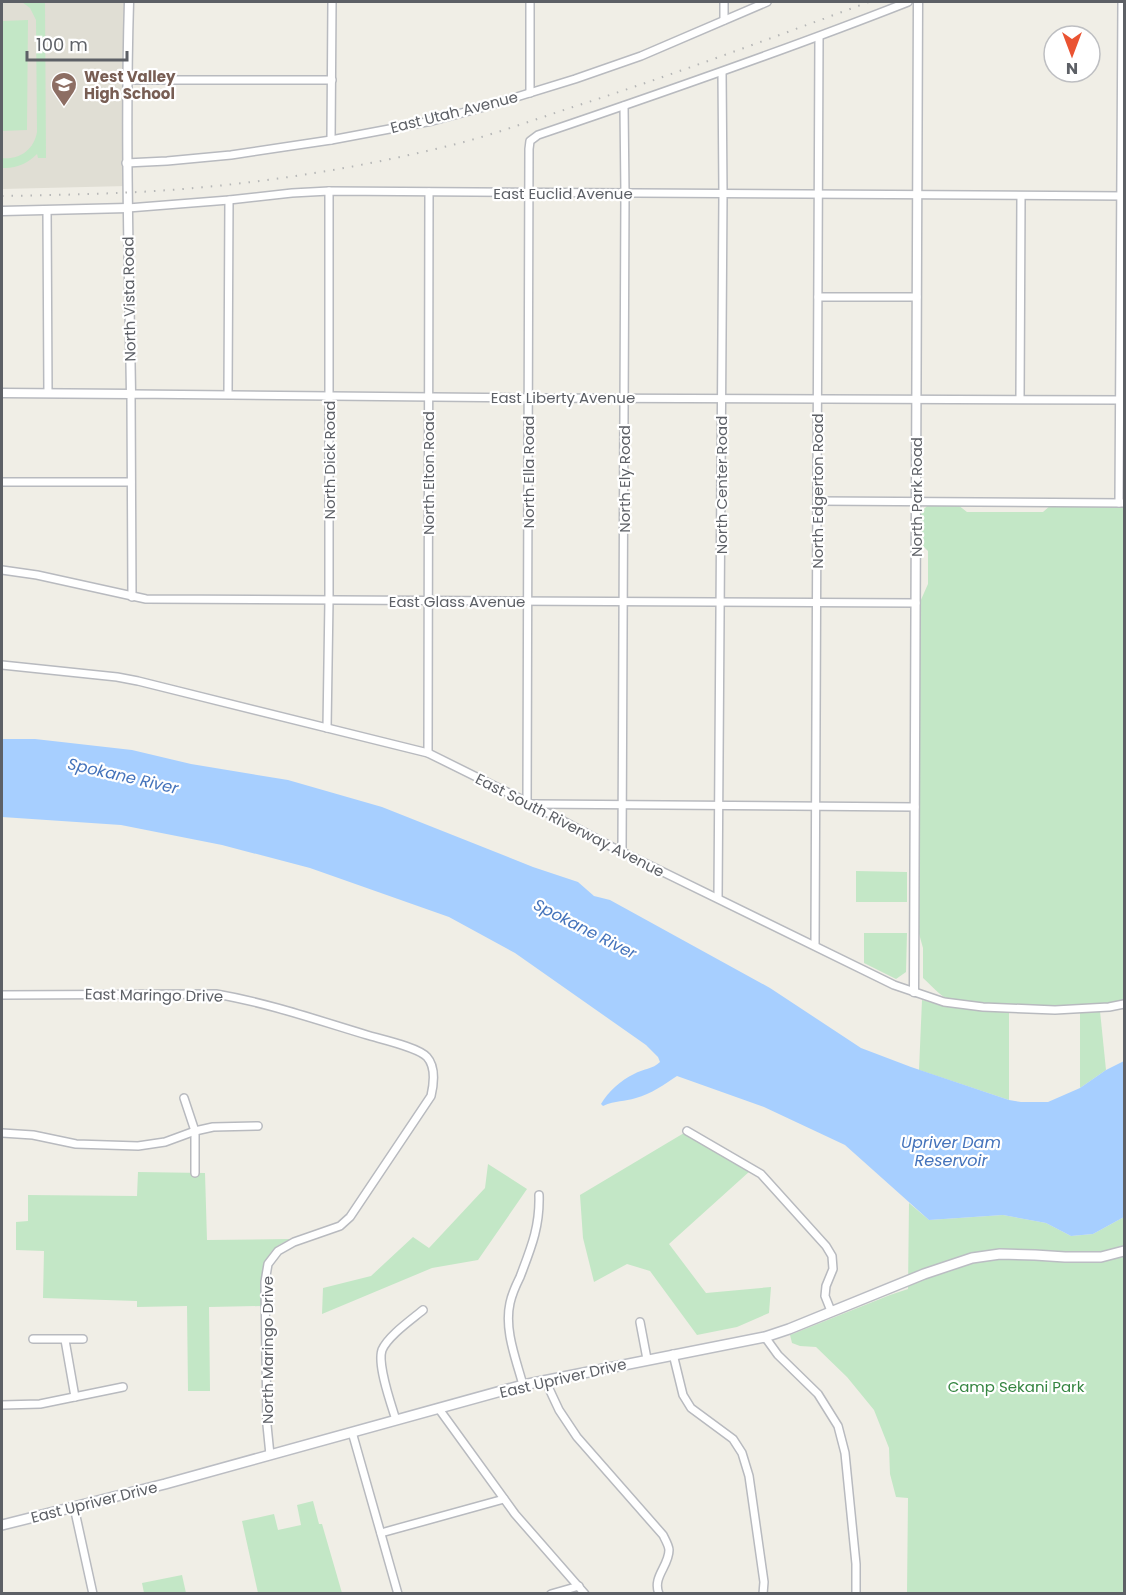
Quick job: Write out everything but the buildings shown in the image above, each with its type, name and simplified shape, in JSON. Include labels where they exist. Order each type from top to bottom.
[{"type":"main road","name":"East Upriver Drive","points":[[2,1526],[523,1385],[765,1337],[924,1274],[972,1258],[1000,1254],[1101,1257],[1125,1251]]},
{"type":"street","name":"North Vista Road","points":[[129,2],[126,163],[131,394],[132,597]]},
{"type":"street","points":[[331,140],[332,2]]},
{"type":"street","points":[[530,2],[530,93]]},
{"type":"street","points":[[724,2],[724,20]]},
{"type":"street","name":"East Utah Avenue","points":[[126,163],[231,155],[331,140],[432,120],[530,93],[641,56],[767,2]]},
{"type":"street","points":[[624,106],[819,37],[908,2]]},
{"type":"street","name":"North Park Road","points":[[914,992],[918,2]]},
{"type":"street","points":[[817,501],[1122,503],[1122,2]]},
{"type":"street","name":"North Edgerton Road","points":[[815,945],[819,37]]},
{"type":"street","name":"North Center Road","points":[[718,898],[722,72]]},
{"type":"street","points":[[127,80],[332,80]]},
{"type":"street","name":"North Ella Road","points":[[529,804],[527,601],[530,141],[538,135],[624,106]]},
{"type":"street","name":"North Ely Road","points":[[622,851],[624,106]]},
{"type":"street","name":"East Euclid Avenue","points":[[2,211],[128,208],[329,191],[1123,196]]},
{"type":"street","name":"North Dick Road","points":[[327,728],[329,191]]},
{"type":"street","name":"North Elton Road","points":[[428,753],[429,192]]},
{"type":"street","points":[[1020,399],[1021,196]]},
{"type":"street","points":[[228,394],[229,200]]},
{"type":"street","points":[[47,210],[48,393]]},
{"type":"street","points":[[818,297],[917,297]]},
{"type":"street","name":"East Liberty Avenue","points":[[2,393],[1122,400]]},
{"type":"street","points":[[2,482],[131,482]]},
{"type":"street","name":"East Glass Avenue","points":[[2,570],[37,574],[146,600],[916,603]]},
{"type":"street","name":"East South Riverway Avenue","points":[[2,665],[138,681],[428,753],[894,985],[944,1002],[983,1007],[1055,1010],[1125,1004]]},
{"type":"street","points":[[529,804],[915,807]]},
{"type":"street","name":"East Maringo Drive","points":[[2,995],[216,994],[245,999],[411,1048],[426,1056],[433,1069]]},
{"type":"street","name":"North Maringo Drive","points":[[270,1455],[266,1389],[265,1282],[268,1264],[278,1251],[294,1242],[340,1226],[350,1217],[431,1096],[434,1083],[433,1069]]},
{"type":"street","points":[[184,1098],[195,1131],[195,1173]]},
{"type":"street","points":[[2,1133],[33,1135],[76,1144],[138,1146],[165,1142],[213,1127],[258,1126]]},
{"type":"street","points":[[687,1131],[761,1174],[826,1246],[832,1256],[833,1269],[826,1286],[825,1296],[831,1311]]},
{"type":"street","points":[[523,1385],[510,1339],[508,1320],[510,1301],[533,1242],[540,1213],[539,1196]]},
{"type":"street","points":[[396,1420],[382,1371],[382,1351],[391,1338],[423,1310]]},
{"type":"street","points":[[640,1322],[647,1359]]},
{"type":"street","points":[[765,1337],[778,1355],[818,1394],[838,1426],[845,1453],[856,1564],[856,1593]]},
{"type":"street","points":[[33,1340],[83,1340]]},
{"type":"street","points":[[65,1340],[75,1397]]},
{"type":"street","points":[[673,1354],[683,1395],[691,1408],[733,1439],[742,1453],[749,1476],[764,1582],[763,1593]]},
{"type":"street","points":[[545,1380],[560,1410],[578,1437],[663,1535],[669,1550],[656,1586],[659,1593]]},
{"type":"street","points":[[2,1405],[40,1404],[123,1387]]},
{"type":"street","points":[[439,1409],[530,1533],[585,1593]]},
{"type":"street","points":[[352,1432],[398,1593]]},
{"type":"street","points":[[381,1533],[504,1499]]},
{"type":"street","points":[[74,1507],[93,1593]]},
{"type":"street","points":[[551,1593],[579,1586]]},
{"type":"shaded area","name":"West Valley High School","points":[[2,2],[129,2],[127,186],[2,189]]},
{"type":"green space","points":[[22,2],[45,2],[46,158],[38,158],[37,154],[21,165],[2,168],[2,158],[14,157],[25,152],[33,144],[37,132],[36,20],[30,8]]},
{"type":"green space","points":[[28,20],[27,130],[2,131],[2,21]]},
{"type":"green space","points":[[929,504],[958,505],[967,512],[1043,512],[1051,505],[1124,506],[1124,1001],[1050,1006],[958,1001],[945,997],[923,978],[923,948],[918,930],[920,602],[928,584],[928,551],[921,544],[920,515]]},
{"type":"green space","points":[[856,871],[907,872],[907,902],[856,902]]},
{"type":"green space","points":[[864,933],[907,933],[906,972],[896,979],[864,963]]},
{"type":"green space","points":[[922,1000],[945,1006],[1009,1012],[1009,1100],[919,1070]]},
{"type":"green space","points":[[1100,1011],[1106,1070],[1080,1088],[1080,1013]]},
{"type":"green space","points":[[684,1133],[750,1171],[669,1244],[706,1293],[771,1287],[769,1313],[737,1327],[697,1335],[650,1271],[627,1264],[594,1282],[583,1238],[580,1195]]},
{"type":"green space","points":[[488,1164],[527,1189],[478,1260],[432,1268],[322,1314],[323,1288],[371,1276],[413,1237],[429,1248],[485,1188]]},
{"type":"green space","points":[[138,1172],[205,1173],[207,1240],[290,1239],[275,1248],[266,1262],[262,1277],[261,1306],[209,1307],[210,1391],[188,1391],[187,1306],[137,1307],[137,1301],[43,1298],[44,1251],[16,1250],[16,1222],[28,1221],[28,1195],[137,1196]]},
{"type":"green space","name":"Camp Sekani Park","points":[[909,1203],[929,1220],[1003,1215],[1046,1223],[1071,1236],[1093,1234],[1124,1217],[1124,1593],[907,1593],[908,1498],[896,1497],[890,1474],[889,1448],[874,1410],[847,1377],[816,1347],[792,1343],[790,1335],[908,1289]]},
{"type":"green space","points":[[313,1501],[342,1593],[258,1593],[242,1521],[274,1514],[278,1530],[301,1525],[297,1505]]},
{"type":"green space","points":[[182,1575],[186,1593],[144,1593],[142,1583]]},
{"type":"water","name":"Upriver Dam Reservoir","points":[[2,739],[35,739],[132,750],[191,764],[288,780],[382,807],[533,867],[578,882],[594,896],[610,900],[770,988],[861,1048],[1009,1100],[1048,1102],[1080,1088],[1124,1061],[1124,1217],[1093,1234],[1071,1236],[1046,1223],[1003,1215],[929,1220],[845,1145],[764,1107],[677,1076],[642,1096],[603,1106],[601,1104],[615,1087],[637,1072],[651,1068],[660,1062],[658,1057],[646,1045],[515,953],[449,917],[310,868],[222,845],[121,825],[2,817]]},
{"type":"railway","points":[[2,196],[206,187],[312,174],[417,153],[483,137],[610,95],[869,2]]},
{"type":"place","name":"West Valley High School","points":[[64,108]]},
{"type":"water label","name":"Spokane River","points":[[123,776]]},
{"type":"water label","name":"Spokane River","points":[[585,929]]}]
